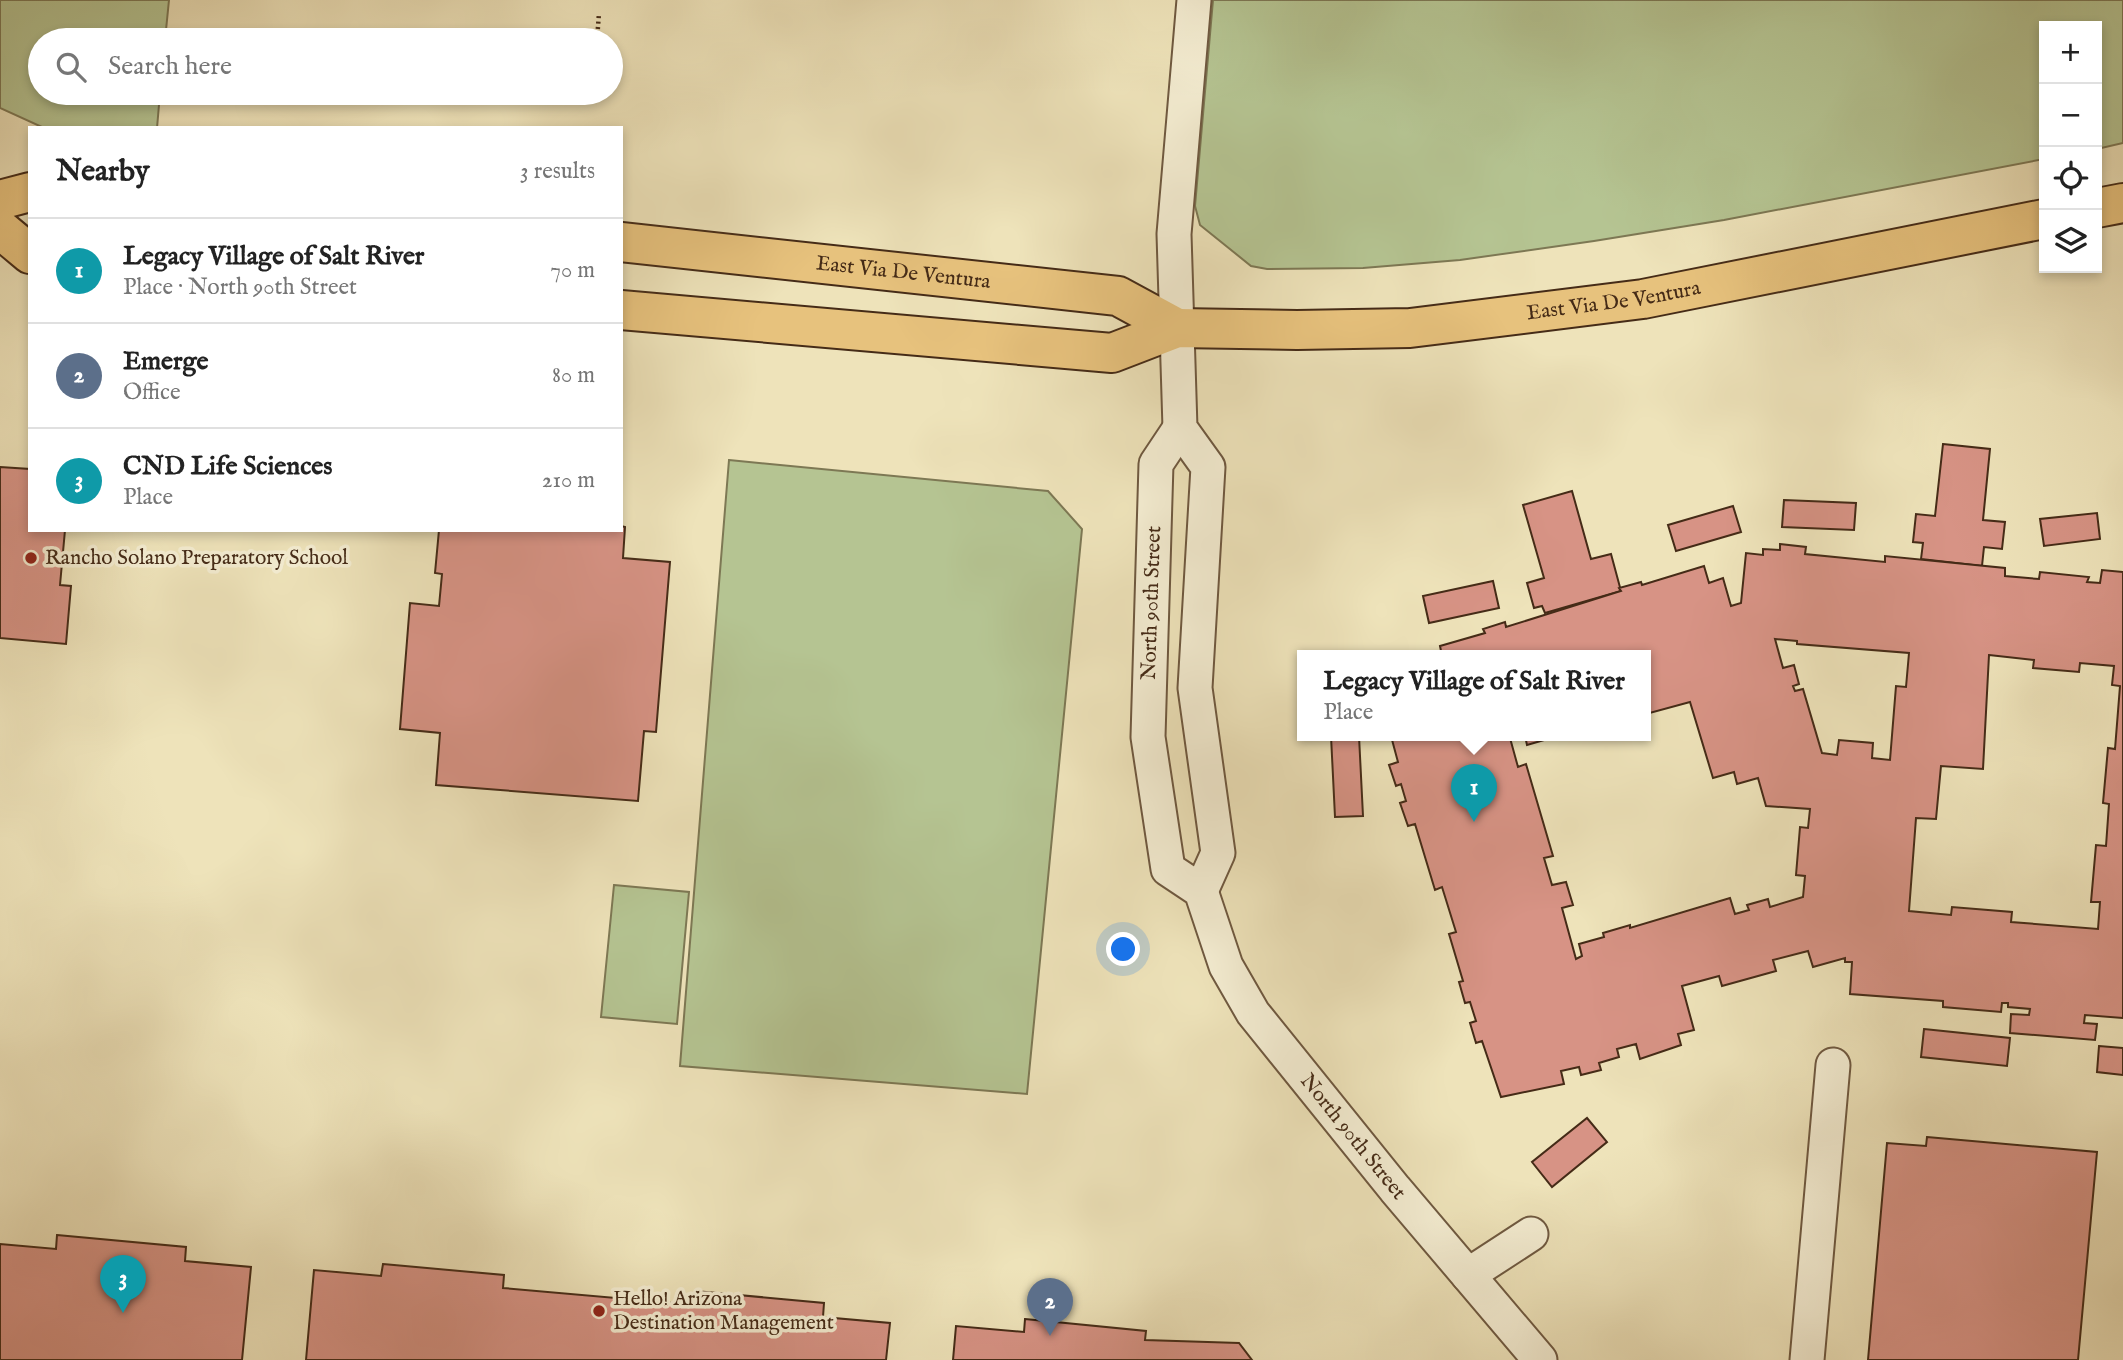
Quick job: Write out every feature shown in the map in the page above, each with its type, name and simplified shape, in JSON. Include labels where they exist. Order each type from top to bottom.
[{"type":"main road","points":[[0,200],[28,193]]},
{"type":"main road","points":[[2102,207],[2123,203]]},
{"type":"main road","name":"East Via De Ventura","points":[[623,310],[1112,352],[1177,328],[1410,328],[1643,299],[2039,220]]},
{"type":"main road","points":[[0,229],[28,252]]},
{"type":"main road","name":"East Via De Ventura","points":[[623,242],[1118,296],[1177,328]]},
{"type":"street","points":[[1194,0],[1174,234],[1180,428],[1208,467],[1195,688],[1218,853],[1201,891]]},
{"type":"street","name":"North 90th Street","points":[[1180,428],[1156,464],[1148,737],[1168,869],[1201,891],[1226,966],[1253,1013],[1540,1360]]},
{"type":"street","points":[[1807,1360],[1833,1065]]},
{"type":"street","points":[[1468,1275],[1531,1234]]},
{"type":"path","points":[[598,28],[599,13]]},
{"type":"green space","points":[[0,0],[169,0],[166,28],[28,28],[28,105],[159,105],[157,126],[40,126],[0,108]]},
{"type":"green space","points":[[1213,0],[2123,0],[2123,143],[2102,148],[2102,21],[2039,21],[2039,160],[1724,220],[1594,241],[1460,260],[1363,268],[1267,269],[1251,266],[1200,225],[1195,206]]},
{"type":"green space","points":[[729,460],[1048,491],[1082,529],[1027,1094],[680,1066]]},
{"type":"green space","points":[[614,885],[689,892],[677,1024],[601,1017]]},
{"type":"building","points":[[1943,444],[1990,449],[1983,520],[2005,522],[2002,549],[1984,547],[1982,566],[1921,559],[1923,543],[1913,542],[1916,514],[1935,516]]},
{"type":"building","name":"Rancho Solano Preparatory School","points":[[0,467],[28,469],[28,532],[65,532],[60,585],[71,586],[66,644],[0,638]]},
{"type":"building","points":[[1572,491],[1591,559],[1611,554],[1621,591],[1545,613],[1542,606],[1534,608],[1527,583],[1544,578],[1523,505]]},
{"type":"building","points":[[1784,500],[1856,503],[1854,530],[1782,527]]},
{"type":"building","points":[[1733,506],[1741,532],[1676,551],[1668,525]]},
{"type":"building","points":[[2097,513],[2100,539],[2044,546],[2040,519]]},
{"type":"building","points":[[623,526],[625,527],[623,558],[670,562],[656,732],[644,731],[638,801],[436,785],[440,733],[400,729],[410,603],[439,606],[442,574],[435,573],[439,532],[623,532]]},
{"type":"building","points":[[1780,544],[1806,547],[1805,554],[1885,562],[1885,556],[2005,568],[2005,576],[2039,579],[2040,572],[2089,577],[2087,582],[2100,583],[2102,570],[2123,572],[2123,1018],[2085,1015],[2084,1023],[2097,1024],[2095,1040],[2010,1033],[2011,1014],[2029,1015],[2030,1009],[2008,1007],[2008,1003],[2002,1003],[2001,1012],[1943,1007],[1943,1001],[1850,994],[1852,962],[1845,962],[1845,958],[1813,967],[1808,951],[1773,960],[1776,971],[1722,986],[1719,976],[1682,986],[1694,1030],[1678,1034],[1681,1045],[1640,1059],[1636,1044],[1617,1049],[1619,1057],[1599,1063],[1601,1070],[1581,1075],[1579,1067],[1561,1071],[1564,1084],[1501,1097],[1482,1041],[1476,1043],[1470,1023],[1476,1021],[1470,1002],[1465,1003],[1459,982],[1463,981],[1449,934],[1456,932],[1442,887],[1435,890],[1415,824],[1408,826],[1400,803],[1406,801],[1401,784],[1396,786],[1389,765],[1398,762],[1392,741],[1511,741],[1518,767],[1526,764],[1553,856],[1544,858],[1552,885],[1566,882],[1573,905],[1562,908],[1576,959],[1582,956],[1579,944],[1604,937],[1603,933],[1630,925],[1630,928],[1730,898],[1735,914],[1749,910],[1747,905],[1768,899],[1770,907],[1803,897],[1805,876],[1796,875],[1800,827],[1808,828],[1810,809],[1766,806],[1758,778],[1737,784],[1734,772],[1713,778],[1690,702],[1651,713],[1651,650],[1441,650],[1440,646],[1485,633],[1483,629],[1505,622],[1506,627],[1621,591],[1619,588],[1641,582],[1642,585],[1704,566],[1709,583],[1723,578],[1731,606],[1741,603],[1746,553],[1763,555],[1763,549],[1780,550]],"holes":[[[1775,639],[1797,641],[1797,644],[1909,653],[1906,687],[1896,686],[1890,760],[1872,758],[1873,743],[1839,740],[1837,755],[1822,753],[1803,689],[1795,691],[1793,686],[1799,684],[1794,665],[1783,668]],[[1989,655],[2034,660],[2033,668],[2079,672],[2080,663],[2114,666],[2112,685],[2120,686],[2115,749],[2108,748],[2103,803],[2109,804],[2106,846],[2096,845],[2091,902],[2100,902],[2098,929],[2011,922],[2012,912],[1952,907],[1951,915],[1909,911],[1916,818],[1936,819],[1941,766],[1983,769]]]},
{"type":"building","points":[[1493,581],[1499,608],[1429,623],[1423,596]]},
{"type":"building","points":[[1331,741],[1359,741],[1363,816],[1335,817]]},
{"type":"building","points":[[1924,1029],[2010,1038],[2007,1066],[1921,1057]]},
{"type":"building","points":[[2099,1046],[2123,1048],[2123,1075],[2097,1072]]},
{"type":"building","points":[[1587,1118],[1607,1142],[1552,1187],[1532,1162]]},
{"type":"building","points":[[1927,1137],[2097,1152],[2078,1360],[1868,1360],[1887,1143],[1926,1146]]},
{"type":"building","points":[[57,1235],[186,1247],[185,1261],[251,1267],[242,1360],[0,1360],[0,1244],[56,1249]]},
{"type":"building","points":[[383,1264],[504,1275],[503,1288],[695,1305],[696,1291],[824,1303],[823,1317],[890,1323],[886,1360],[306,1360],[314,1270],[381,1276]]},
{"type":"building","points":[[1025,1319],[1146,1331],[1145,1340],[1239,1343],[1252,1360],[953,1360],[956,1326],[1024,1332]]},
{"type":"place","name":"Rancho Solano Preparatory School","points":[[31,558]]},
{"type":"place","name":"Legacy Village of Salt River","points":[[1474,822]]},
{"type":"place","name":"Hello! Arizona Destination Management","points":[[599,1311]]},
{"type":"place","name":"CND Life Sciences","points":[[123,1313]]},
{"type":"place","name":"Emerge","points":[[1050,1336]]}]
